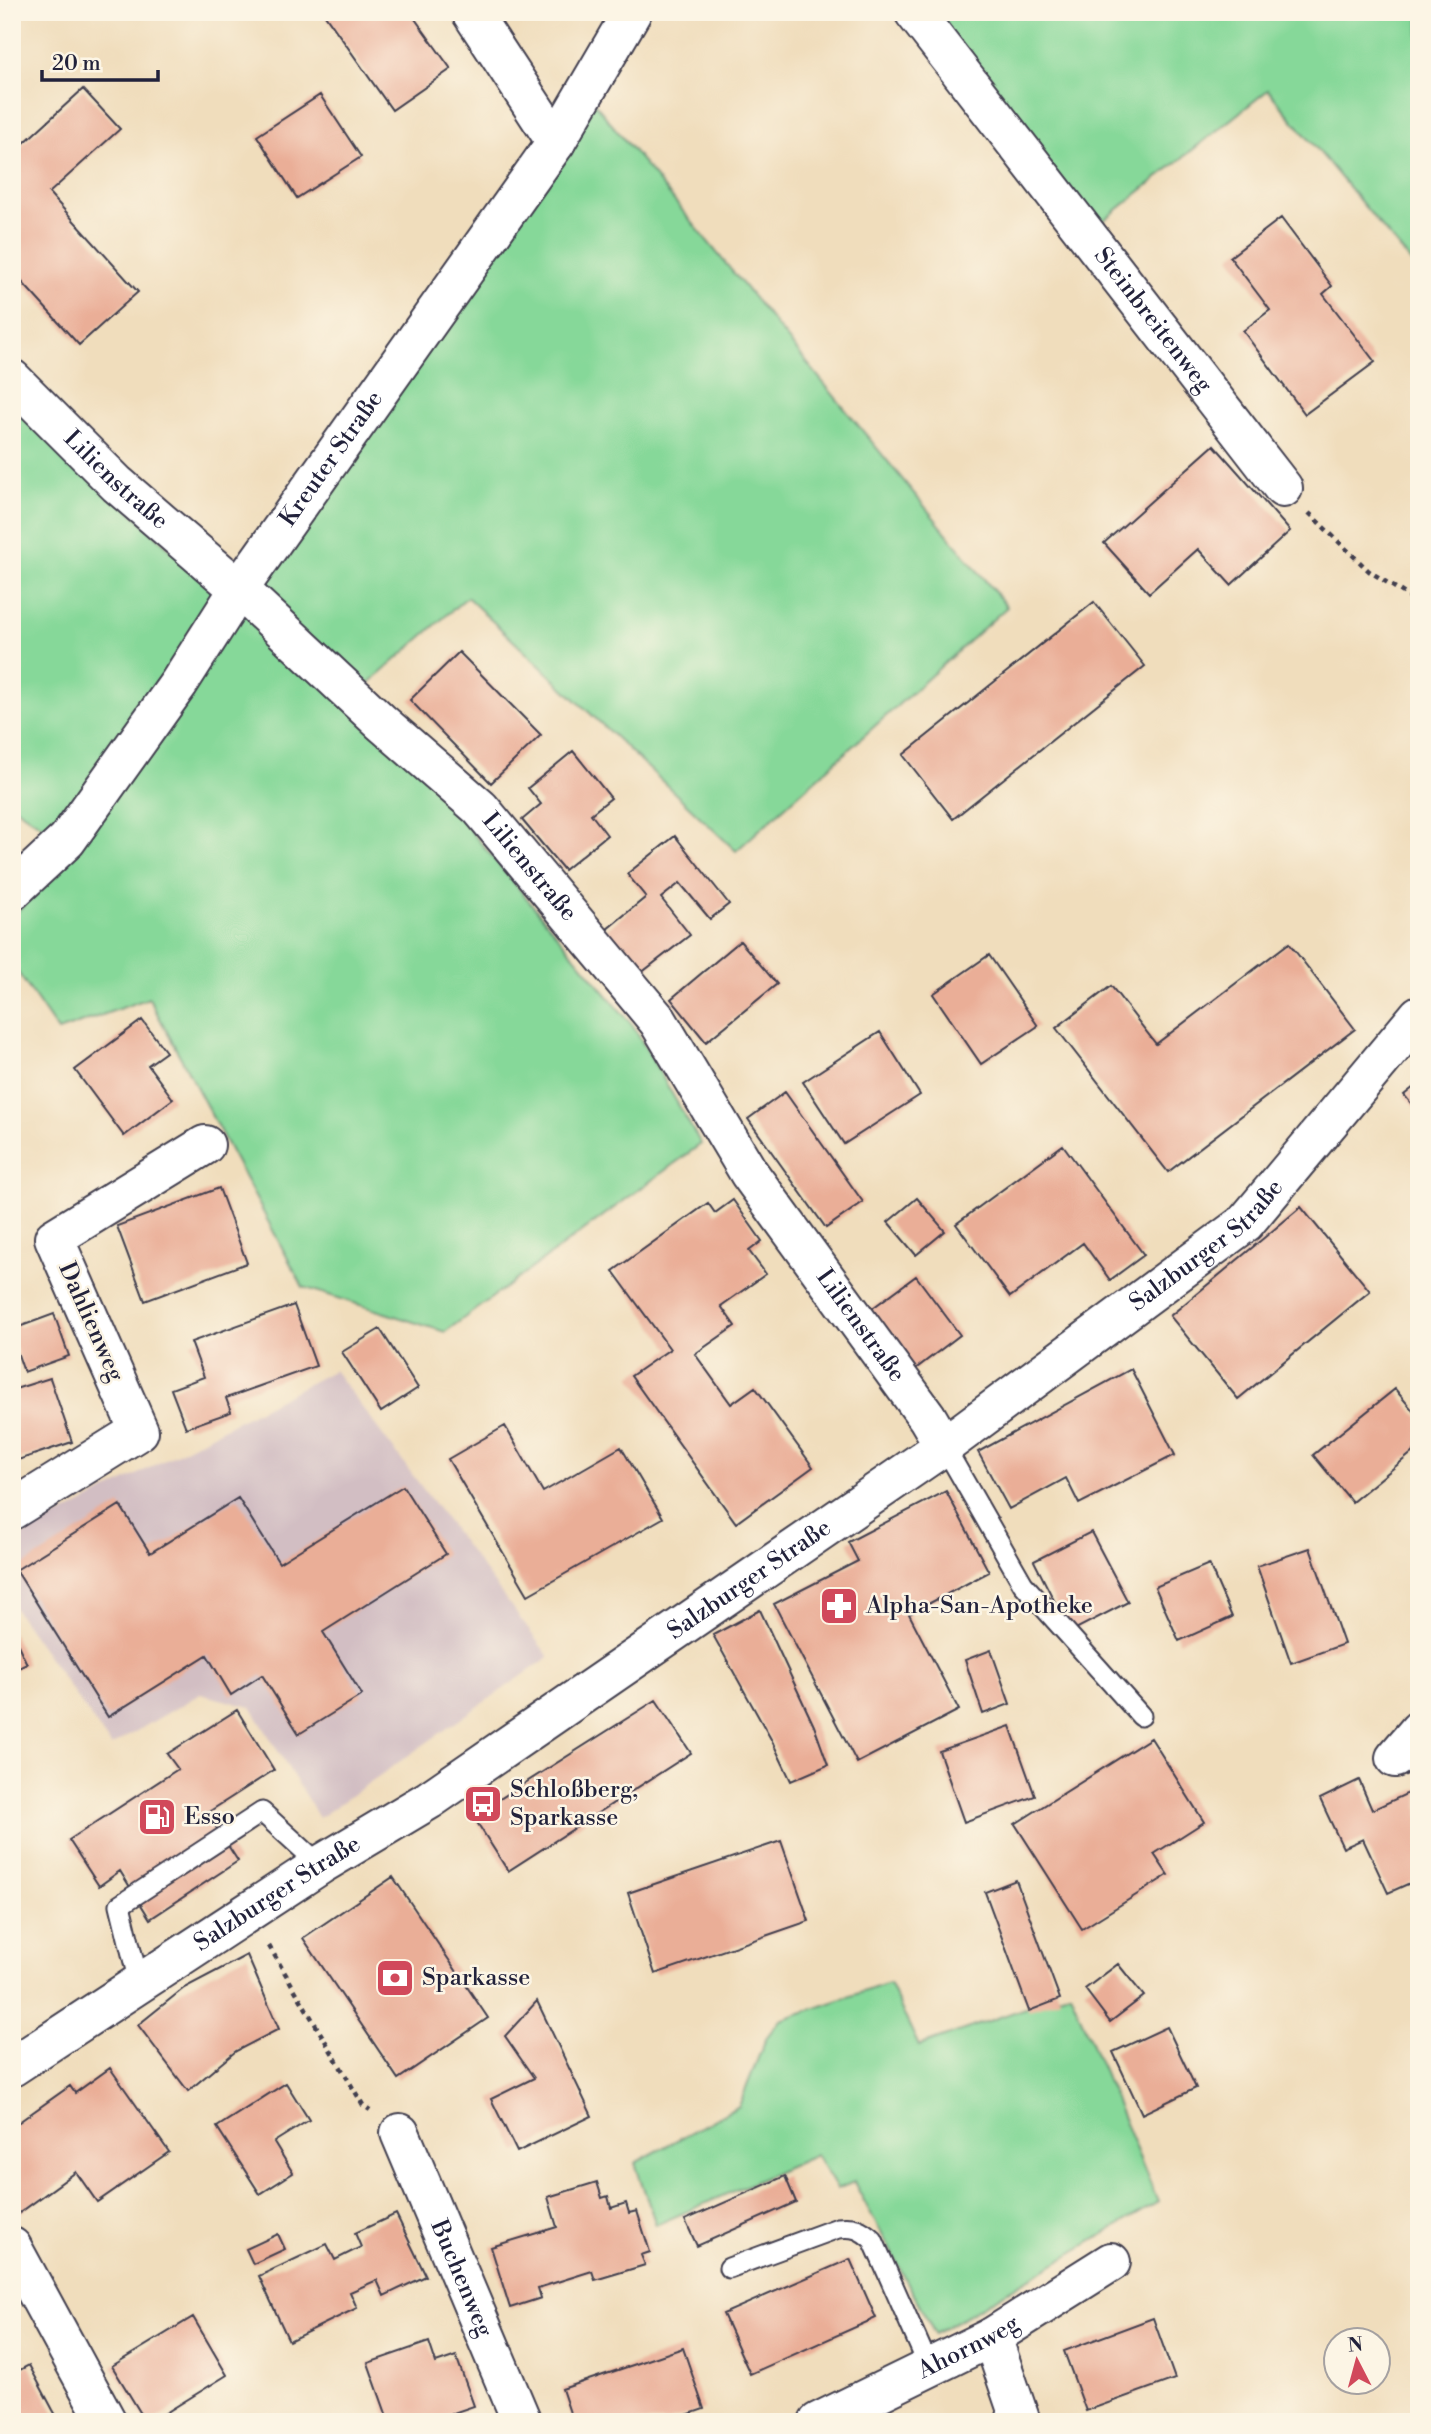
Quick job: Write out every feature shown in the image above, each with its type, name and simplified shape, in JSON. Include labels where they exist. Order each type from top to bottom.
[{"type":"street","points":[[471,12],[556,142]]},
{"type":"street","name":"Kreuter Straße","points":[[12,891],[67,840],[179,683],[239,589],[556,142],[632,12]]},
{"type":"street","name":"Steinbreitenweg","points":[[914,12],[1283,488]]},
{"type":"street","name":"Lilienstraße","points":[[12,379],[117,484],[239,589],[382,722],[480,808],[658,1020],[749,1173],[928,1417],[944,1446]]},
{"type":"street","name":"Salzburger Straße","points":[[12,2067],[320,1865],[429,1800],[944,1446],[1245,1223],[1419,1015]]},
{"type":"street","name":"Dahlienweg","points":[[12,1510],[139,1431],[54,1238],[205,1145]]},
{"type":"street","name":"Buchenweg","points":[[400,2133],[522,2422]]},
{"type":"street","points":[[12,2247],[107,2422]]},
{"type":"street","name":"Ahornweg","points":[[818,2422],[992,2337],[1111,2262]]},
{"type":"street","points":[[992,2337],[1021,2422]]},
{"type":"lane","points":[[944,1446],[1023,1584],[1141,1716]]},
{"type":"lane","points":[[139,1983],[120,1905],[219,1840],[262,1812],[320,1865]]},
{"type":"lane","points":[[729,2268],[838,2228],[852,2226],[863,2231],[873,2240],[929,2367]]},
{"type":"path","points":[[1283,488],[1369,572],[1419,603]]},
{"type":"path","points":[[248,1912],[363,2105],[400,2133]]},
{"type":"shaded area","points":[[334,1370],[549,1657],[319,1818],[251,1707],[200,1694],[111,1746],[12,1605],[12,1541]]},
{"type":"green space","points":[[918,12],[1419,12],[1419,272],[1268,90],[1089,232]]},
{"type":"green space","points":[[591,99],[1007,607],[736,851],[467,597],[357,694],[633,1026],[701,1144],[445,1332],[303,1287],[149,998],[58,1031],[12,964],[12,917],[77,850],[12,805],[12,398],[211,588],[228,618]]},
{"type":"green space","points":[[889,1983],[919,2046],[1070,1992],[1158,2202],[935,2334],[854,2182],[837,2189],[816,2155],[656,2225],[635,2163],[739,2106],[766,2038],[780,2020]]},
{"type":"building","points":[[323,12],[410,12],[451,69],[392,110]]},
{"type":"building","points":[[83,89],[120,129],[49,193],[138,292],[79,345],[12,271],[12,154]]},
{"type":"building","points":[[320,95],[361,157],[297,198],[257,136]]},
{"type":"building","points":[[1281,218],[1332,286],[1323,294],[1375,362],[1305,414],[1243,331],[1270,310],[1230,257]]},
{"type":"building","points":[[1214,445],[1290,531],[1231,585],[1198,549],[1149,593],[1104,543]]},
{"type":"building","points":[[1094,602],[1145,666],[953,819],[903,755]]},
{"type":"building","points":[[459,652],[541,735],[491,783],[410,700]]},
{"type":"building","points":[[573,751],[611,798],[591,814],[607,835],[564,870],[522,820],[541,804],[528,788]]},
{"type":"building","points":[[675,836],[729,904],[710,919],[680,883],[661,898],[690,935],[641,973],[606,930],[646,897],[627,874]]},
{"type":"building","points":[[740,941],[777,984],[706,1042],[671,999]]},
{"type":"building","points":[[1289,943],[1355,1029],[1168,1172],[1056,1028],[1111,986],[1156,1044]]},
{"type":"building","points":[[989,955],[1038,1026],[981,1064],[933,994]]},
{"type":"building","points":[[142,1020],[166,1052],[148,1065],[173,1099],[124,1136],[75,1070]]},
{"type":"building","points":[[880,1032],[920,1095],[844,1144],[803,1082]]},
{"type":"building","points":[[1419,1083],[1419,1113],[1404,1095]]},
{"type":"building","points":[[785,1092],[863,1202],[826,1228],[748,1119]]},
{"type":"building","points":[[1063,1145],[1144,1255],[1110,1280],[1083,1243],[1010,1297],[956,1224]]},
{"type":"building","points":[[219,1188],[247,1263],[145,1301],[117,1226]]},
{"type":"building","points":[[917,1198],[945,1231],[916,1255],[888,1222]]},
{"type":"building","points":[[733,1200],[762,1241],[749,1251],[766,1274],[721,1306],[735,1326],[695,1354],[731,1404],[755,1387],[813,1467],[736,1523],[631,1376],[670,1349],[613,1271],[708,1203],[715,1213]]},
{"type":"building","points":[[1301,1207],[1370,1291],[1238,1399],[1170,1316]]},
{"type":"building","points":[[916,1276],[960,1335],[914,1370],[870,1310]]},
{"type":"building","points":[[294,1305],[316,1366],[226,1398],[231,1412],[186,1428],[171,1389],[204,1377],[191,1342]]},
{"type":"building","points":[[12,1308],[19,1327],[54,1314],[69,1356],[24,1372],[15,1346],[12,1347]]},
{"type":"building","points":[[380,1329],[418,1388],[381,1412],[342,1352]]},
{"type":"building","points":[[1131,1369],[1175,1455],[1079,1504],[1066,1478],[1009,1509],[978,1452]]},
{"type":"building","points":[[50,1378],[72,1442],[12,1462],[12,1390]]},
{"type":"building","points":[[1395,1389],[1419,1418],[1419,1447],[1352,1502],[1313,1455]]},
{"type":"building","points":[[505,1426],[543,1492],[621,1447],[663,1518],[528,1595],[448,1459]]},
{"type":"building","points":[[403,1486],[446,1554],[323,1632],[362,1695],[299,1734],[262,1675],[231,1695],[207,1655],[108,1717],[16,1570],[120,1505],[150,1553],[238,1498],[279,1563]]},
{"type":"building","points":[[946,1491],[989,1572],[909,1614],[959,1710],[857,1763],[774,1604],[858,1561],[848,1542]]},
{"type":"building","points":[[1091,1532],[1128,1602],[1070,1632],[1034,1561]]},
{"type":"building","points":[[1310,1548],[1344,1644],[1291,1663],[1257,1566]]},
{"type":"building","points":[[1209,1564],[1232,1617],[1179,1641],[1155,1587]]},
{"type":"building","points":[[760,1610],[814,1726],[828,1765],[791,1781],[713,1635]]},
{"type":"building","points":[[12,1632],[27,1664],[12,1671]]},
{"type":"building","points":[[991,1650],[1010,1704],[983,1714],[965,1660]]},
{"type":"building","points":[[656,1700],[691,1753],[508,1871],[473,1816]]},
{"type":"building","points":[[237,1710],[274,1770],[207,1813],[238,1861],[150,1919],[120,1871],[99,1886],[69,1840],[178,1769],[167,1754]]},
{"type":"building","points":[[1010,1726],[1035,1796],[964,1822],[939,1751]]},
{"type":"building","points":[[1151,1738],[1204,1822],[1154,1854],[1168,1875],[1082,1929],[1015,1824]]},
{"type":"building","points":[[1359,1780],[1372,1810],[1419,1788],[1419,1879],[1388,1893],[1363,1839],[1343,1848],[1320,1799]]},
{"type":"building","points":[[781,1841],[809,1921],[655,1974],[628,1893]]},
{"type":"building","name":"Sparkasse","points":[[393,1877],[488,2018],[398,2079],[303,1938]]},
{"type":"building","points":[[1016,1880],[1060,1999],[1029,2011],[985,1892]]},
{"type":"building","points":[[247,1955],[279,2029],[236,2051],[188,2091],[138,2025],[184,1988]]},
{"type":"building","points":[[1118,1964],[1144,1996],[1110,2022],[1085,1989]]},
{"type":"building","points":[[537,2001],[592,2116],[517,2152],[491,2099],[534,2078],[505,2036]]},
{"type":"building","points":[[1167,2027],[1196,2088],[1142,2114],[1113,2052]]},
{"type":"building","points":[[110,2068],[169,2152],[97,2202],[76,2172],[18,2214],[12,2206],[12,2127],[70,2086],[75,2093]]},
{"type":"building","points":[[286,2083],[309,2120],[274,2142],[293,2173],[260,2194],[217,2127]]},
{"type":"building","points":[[785,2176],[796,2202],[697,2246],[685,2220]]},
{"type":"building","points":[[597,2182],[602,2198],[608,2196],[611,2208],[626,2203],[629,2213],[637,2211],[650,2252],[641,2255],[645,2265],[595,2280],[592,2271],[538,2288],[541,2298],[510,2308],[491,2247],[557,2227],[548,2197]]},
{"type":"building","points":[[396,2214],[426,2276],[384,2296],[377,2280],[350,2292],[357,2308],[289,2341],[259,2276],[327,2244],[335,2260],[361,2247],[355,2233]]},
{"type":"building","points":[[278,2234],[285,2249],[253,2264],[246,2249]]},
{"type":"building","points":[[850,2259],[876,2318],[750,2374],[723,2314]]},
{"type":"building","points":[[193,2317],[227,2375],[151,2422],[146,2422],[112,2366]]},
{"type":"building","points":[[1153,2318],[1175,2379],[1086,2411],[1064,2351]]},
{"type":"building","points":[[429,2342],[436,2363],[456,2356],[474,2406],[427,2422],[389,2422],[368,2363]]},
{"type":"building","points":[[683,2348],[704,2409],[666,2422],[573,2422],[562,2389]]},
{"type":"building","points":[[29,2365],[60,2422],[12,2422],[12,2374]]},
{"type":"place","name":"Alpha-San-Apotheke","points":[[839,1606]]},
{"type":"place","name":"Schloßberg, Sparkasse","points":[[483,1804]]},
{"type":"place","name":"Esso","points":[[157,1817]]},
{"type":"place","name":"Sparkasse","points":[[395,1978]]}]
